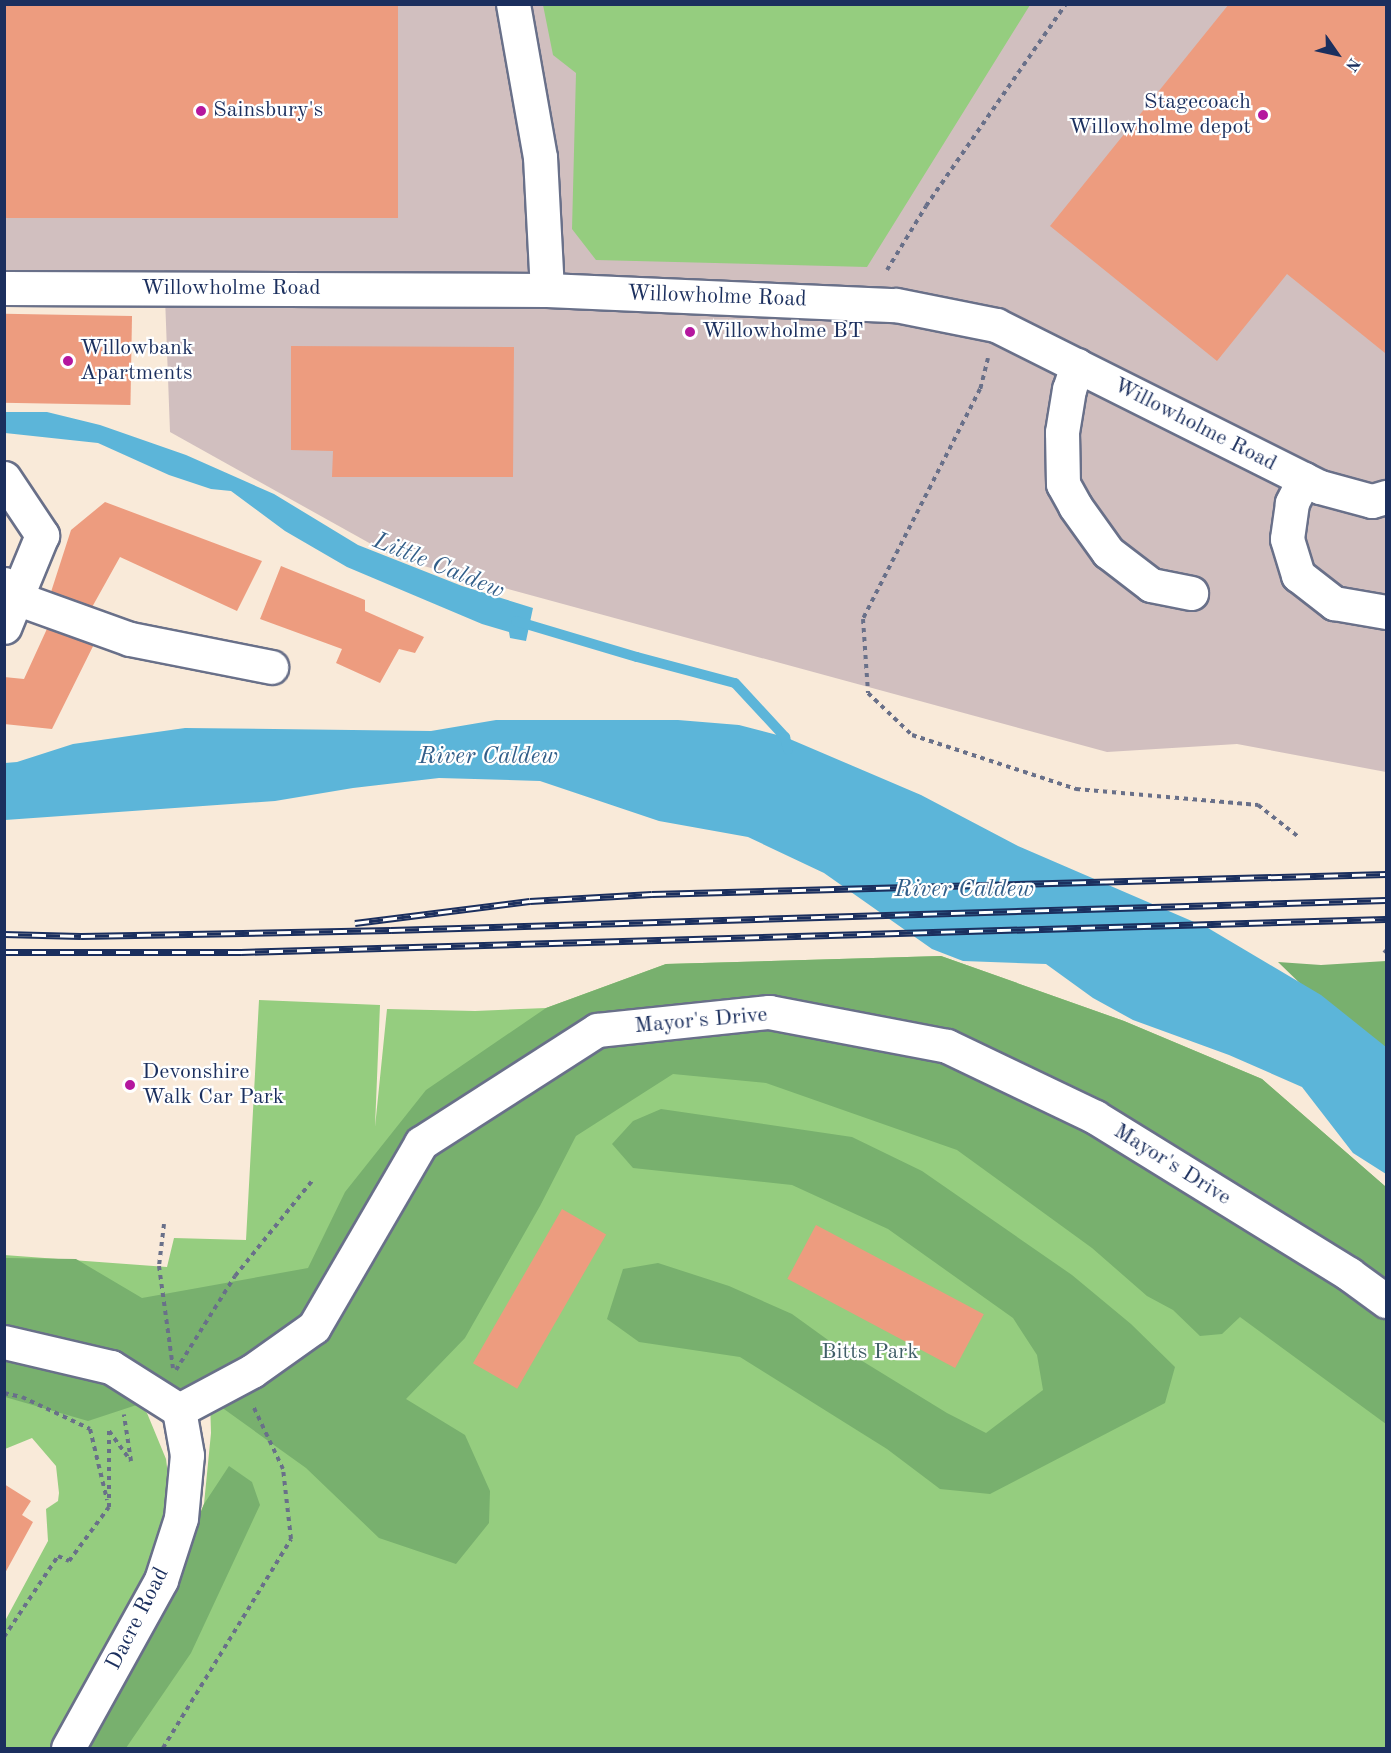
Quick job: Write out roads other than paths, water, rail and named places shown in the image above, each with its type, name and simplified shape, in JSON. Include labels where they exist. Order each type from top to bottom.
[{"type":"street","points":[[513,4],[540,158],[547,290]]},
{"type":"street","name":"Willowholme Road","points":[[4,288],[547,290],[897,304],[996,325],[1320,487],[1372,501],[1386,497]]},
{"type":"street","points":[[1077,365],[1069,389],[1062,432],[1064,484],[1075,506],[1108,552],[1152,585],[1191,593]]},
{"type":"street","points":[[4,478],[42,535],[8,603],[130,639],[271,667]]},
{"type":"street","points":[[1304,479],[1292,503],[1287,538],[1298,576],[1334,603],[1386,612]]},
{"type":"street","name":"Mayor's Drive","points":[[179,1410],[252,1371],[314,1328],[421,1143],[597,1030],[769,1012],[947,1046],[1095,1117],[1349,1274],[1386,1301]]},
{"type":"street","points":[[4,1342],[111,1367],[179,1410]]},
{"type":"street","name":"Dacre Road","points":[[69,1749],[161,1580],[181,1518],[187,1455],[179,1410]]},
{"type":"water","points":[[4,412],[47,412],[100,425],[186,455],[274,494],[358,545],[462,586],[533,608],[526,641],[510,638],[509,632],[482,624],[347,567],[285,531],[231,491],[211,489],[169,475],[98,443],[5,433]]},
{"type":"water","name":"River Caldew","points":[[496,720],[678,720],[739,725],[785,737],[921,795],[1018,846],[1208,928],[1321,995],[1386,1047],[1386,1174],[1353,1153],[1302,1087],[1229,1055],[1133,1020],[1093,998],[1046,964],[963,961],[932,949],[824,873],[748,837],[659,821],[540,781],[439,778],[353,788],[275,801],[5,820],[5,763],[17,762],[73,744],[185,728],[431,731]]},
{"type":"waterway","name":"Little Caldew","points":[[516,621],[735,683],[785,737],[788,750]]},
{"type":"railway","points":[[355,923],[530,901],[652,894],[1386,874]]},
{"type":"railway","points":[[4,934],[81,936],[391,930],[1386,900]]},
{"type":"railway","points":[[4,952],[241,952],[1386,919]]},
{"type":"place","name":"Sainsbury's","points":[[201,111]]},
{"type":"place","name":"Stagecoach Willowholme depot","points":[[1263,115]]},
{"type":"place","name":"Willowholme BT","points":[[690,332]]},
{"type":"place","name":"Willowbank Apartments","points":[[68,361]]},
{"type":"place","name":"Devonshire Walk Car Park","points":[[130,1085]]},
{"type":"park label","name":"Bitts Park","points":[[870,1353]]}]
